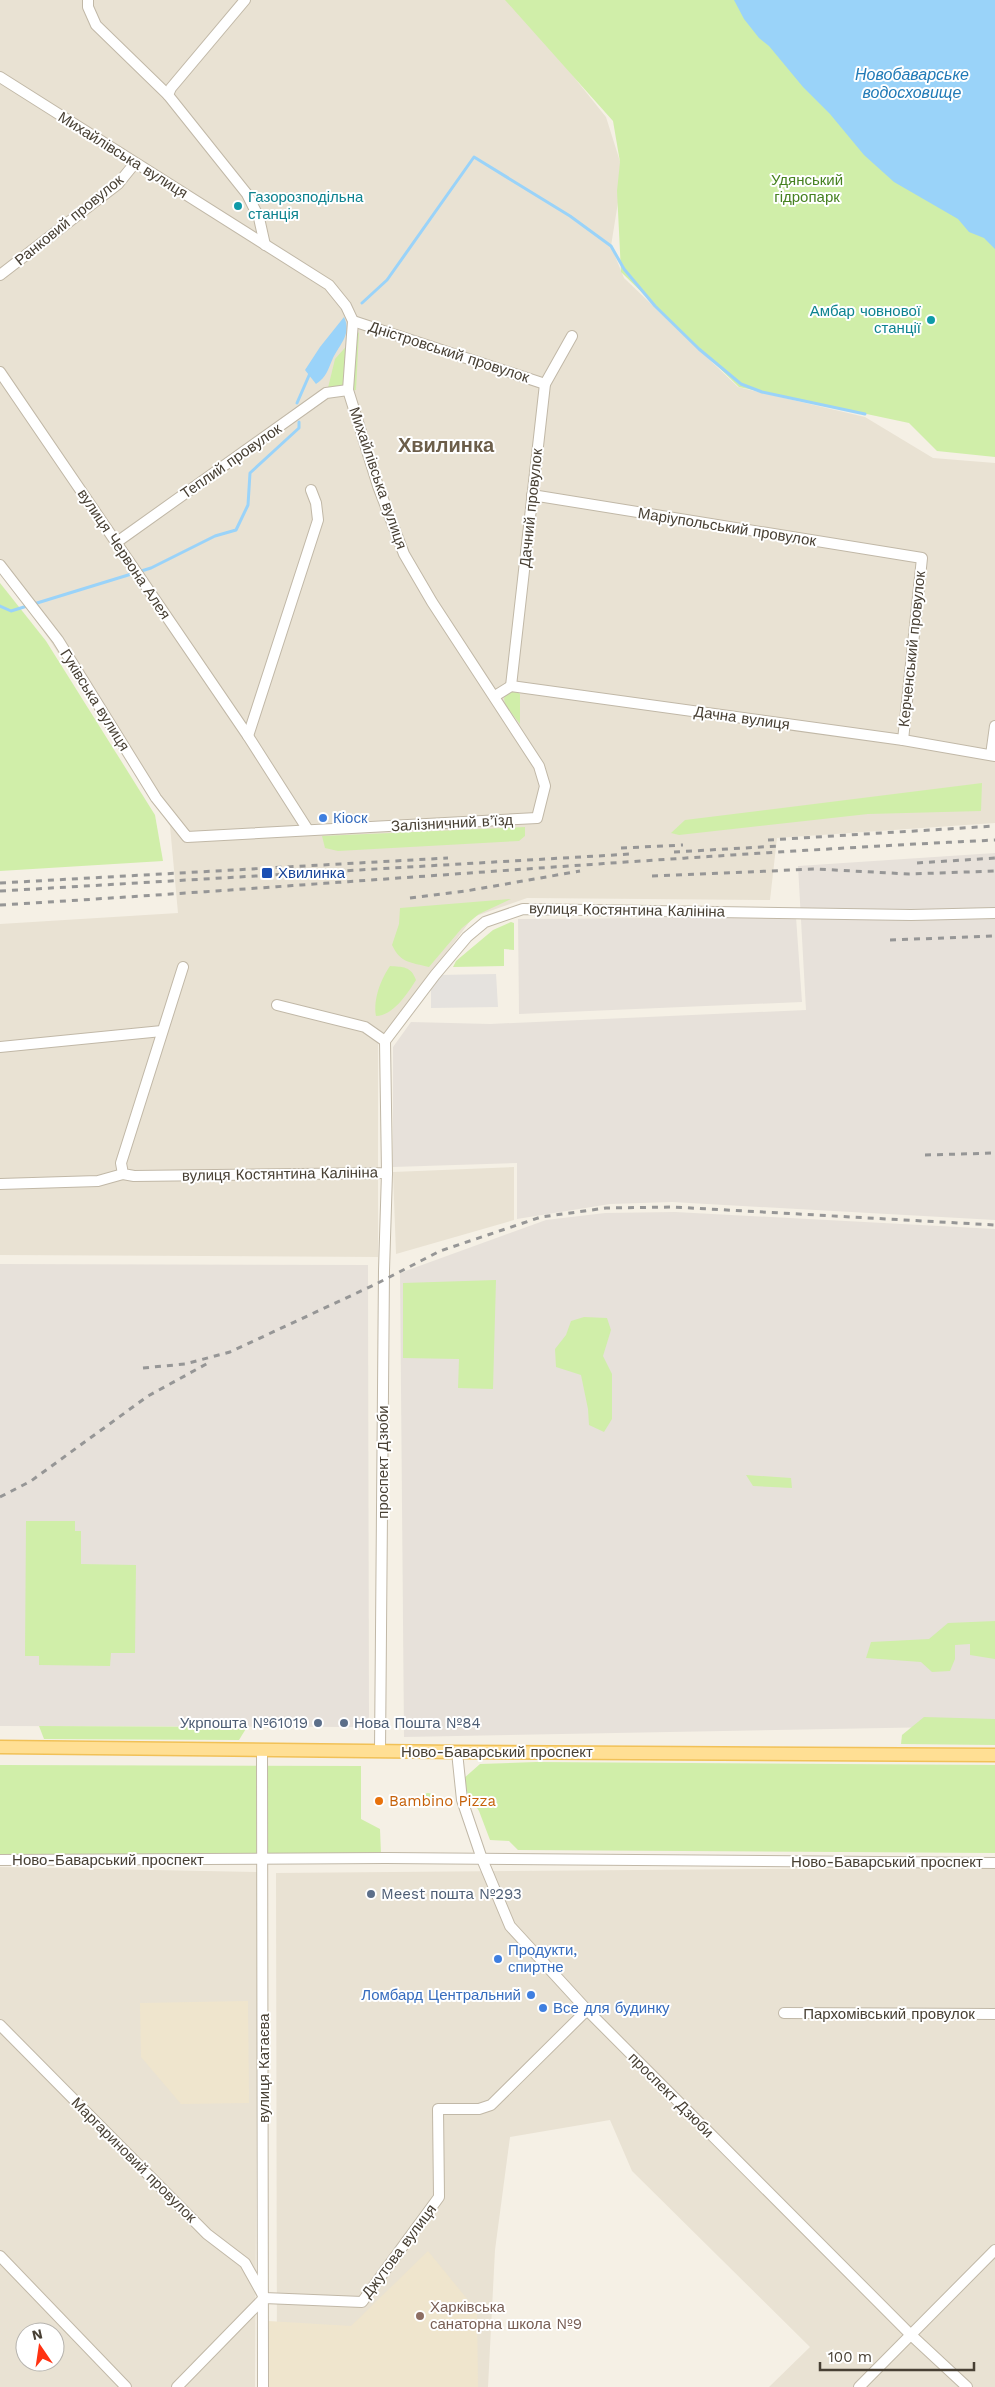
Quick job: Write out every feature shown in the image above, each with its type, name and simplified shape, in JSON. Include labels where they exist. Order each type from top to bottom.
[{"type":"main road","name":"Ново-Баварський проспект","points":[[0,1747],[995,1755]]},
{"type":"street","points":[[88,0],[88,6],[96,25],[168,95],[247,194],[259,218],[265,245]]},
{"type":"street","points":[[168,95],[171,88],[245,0]]},
{"type":"street","name":"Михайлівська вулиця","points":[[0,77],[329,285],[346,306],[353,321],[348,390],[378,486],[404,554],[432,602],[496,696],[539,766],[545,786],[537,818]]},
{"type":"street","name":"Ранковий провулок","points":[[0,275],[118,184],[135,163]]},
{"type":"street","name":"Дністровський провулок","points":[[353,321],[545,384]]},
{"type":"street","name":"Дачний провулок","points":[[511,686],[545,384],[572,336]]},
{"type":"street","name":"вулиця Червона Алея","points":[[0,372],[248,736],[308,830]]},
{"type":"street","name":"Теплий провулок","points":[[117,542],[326,393],[348,390]]},
{"type":"street","points":[[248,736],[318,520],[316,503],[311,490]]},
{"type":"street","name":"Маріупольський провулок","points":[[532,496],[922,558]]},
{"type":"street","name":"Керченський провулок","points":[[903,740],[922,558]]},
{"type":"street","name":"Гуківська вулиця","points":[[0,565],[58,640],[156,798],[187,837]]},
{"type":"street","points":[[496,696],[511,686]]},
{"type":"street","name":"Дачна вулиця","points":[[511,686],[903,740],[993,755],[995,726]]},
{"type":"street","name":"Залізничний в’їзд","points":[[187,837],[537,818]]},
{"type":"street","name":"вулиця Костянтина Калініна","points":[[0,1184],[98,1181],[123,1174],[134,1176],[387,1173],[385,1042],[435,974],[467,937],[485,922],[523,909],[911,915],[995,913]]},
{"type":"street","points":[[123,1174],[121,1164],[183,967]]},
{"type":"street","points":[[277,1005],[365,1027],[385,1042]]},
{"type":"street","points":[[0,1047],[162,1031]]},
{"type":"street","name":"проспект Дзюби","points":[[380,1751],[384,1270],[387,1173]]},
{"type":"street","name":"вулиця Катаєва","points":[[262,1750],[263,2387]]},
{"type":"street","name":"проспект Дзюби","points":[[457,1752],[462,1800],[482,1859],[510,1926],[587,2010],[910,2334],[968,2387]]},
{"type":"street","name":"Ново-Баварський проспект","points":[[0,1860],[482,1859],[995,1863]]},
{"type":"street","name":"Джутова вулиця","points":[[264,2298],[362,2302],[439,2197],[438,2109],[479,2108],[491,2105],[587,2010]]},
{"type":"street","name":"Пархомівський провулок","points":[[784,2013],[995,2014]]},
{"type":"street","name":"Маргариновий провулок","points":[[0,2025],[207,2234],[245,2263],[264,2298]]},
{"type":"street","points":[[859,2387],[995,2250]]},
{"type":"street","points":[[0,2256],[126,2387]]},
{"type":"street","points":[[177,2387],[264,2298]]},
{"type":"shaded area","points":[[0,0],[508,0],[532,25],[606,117],[623,171],[611,246],[624,278],[738,387],[865,417],[933,458],[995,463],[995,823],[777,838],[770,900],[527,898],[473,917],[378,1045],[378,1257],[0,1255],[0,924],[178,913],[170,826],[49,639],[0,571]]},
{"type":"shaded area","points":[[995,853],[995,1220],[672,1202],[610,1204],[517,1219],[517,1163],[393,1167],[393,1047],[411,1022],[490,1024],[806,1010],[798,866]]},
{"type":"shaded area","points":[[796,917],[802,1002],[519,1014],[518,919]]},
{"type":"shaded area","points":[[496,974],[498,1007],[431,1008],[431,984],[437,975]]},
{"type":"shaded area","points":[[514,1167],[514,1220],[396,1254],[393,1172]]},
{"type":"shaded area","points":[[675,1212],[995,1229],[995,1726],[404,1737],[400,1273],[546,1220],[605,1213]]},
{"type":"shaded area","points":[[0,1264],[368,1265],[369,1716],[367,1727],[0,1726]]},
{"type":"shaded area","points":[[0,1867],[258,1872],[255,2387],[0,2387]]},
{"type":"shaded area","points":[[995,1867],[995,2387],[769,2387],[810,2347],[632,2171],[610,2120],[510,2137],[495,2250],[488,2387],[277,2387],[276,1873]]},
{"type":"shaded area","points":[[248,2001],[249,2103],[181,2104],[141,2057],[140,2003]]},
{"type":"shaded area","name":"Харківська санаторна школа №9","points":[[428,2251],[477,2311],[478,2387],[267,2387],[268,2321],[351,2326]]},
{"type":"green space","name":"Удянський гідропарк","points":[[505,0],[995,0],[995,457],[937,451],[909,423],[739,387],[621,272],[617,191],[620,162],[613,121]]},
{"type":"green space","points":[[359,332],[356,390],[327,392],[335,359]]},
{"type":"green space","points":[[0,583],[46,641],[155,815],[163,861],[0,871]]},
{"type":"green space","points":[[516,691],[520,694],[520,724],[505,705],[504,698],[508,692]]},
{"type":"green space","points":[[982,783],[981,811],[868,814],[679,835],[671,833],[685,820]]},
{"type":"green space","points":[[525,827],[525,836],[519,841],[338,851],[325,848],[322,836]]},
{"type":"green space","points":[[511,899],[479,914],[462,928],[429,967],[403,959],[392,945],[399,924],[400,908]]},
{"type":"green space","points":[[511,922],[514,923],[514,950],[504,949],[504,966],[453,967],[456,961],[493,930]]},
{"type":"green space","points":[[390,966],[403,967],[409,970],[416,980],[394,1008],[382,1015],[376,1016],[378,990]]},
{"type":"green space","points":[[496,1280],[493,1389],[458,1388],[459,1359],[403,1358],[403,1283]]},
{"type":"green space","points":[[584,1317],[607,1318],[611,1330],[603,1356],[612,1374],[612,1419],[604,1432],[589,1425],[588,1409],[581,1375],[556,1367],[555,1349],[566,1335],[571,1321]]},
{"type":"green space","points":[[746,1475],[791,1478],[792,1488],[753,1486]]},
{"type":"green space","points":[[26,1521],[75,1521],[75,1531],[81,1531],[81,1564],[136,1565],[135,1653],[111,1653],[110,1666],[39,1665],[39,1656],[25,1656]]},
{"type":"green space","points":[[995,1621],[995,1659],[970,1655],[970,1644],[955,1645],[955,1659],[950,1671],[932,1672],[921,1662],[866,1658],[871,1642],[929,1639],[948,1623]]},
{"type":"green space","points":[[924,1717],[995,1719],[995,1745],[901,1744],[902,1735]]},
{"type":"green space","points":[[39,1726],[247,1727],[239,1740],[44,1739]]},
{"type":"green space","points":[[536,1762],[995,1765],[995,1853],[518,1850],[509,1841],[490,1840],[479,1811],[465,1789],[463,1779],[480,1764]]},
{"type":"green space","points":[[0,1765],[361,1766],[361,1819],[380,1829],[381,1854],[0,1856]]},
{"type":"green space","points":[[428,1793],[433,1795],[435,1800],[433,1805],[428,1807],[423,1805],[421,1800],[423,1795]]},
{"type":"water","name":"Новобаварське водосховище","points":[[734,0],[995,0],[995,249],[984,238],[969,232],[958,219],[894,182],[864,155],[769,46],[759,38],[744,19]]},
{"type":"water","points":[[344,317],[347,329],[344,339],[325,376],[316,384],[305,370],[320,347]]},
{"type":"waterway","points":[[362,303],[387,280],[474,157],[570,216],[611,246],[624,269],[655,306],[699,349],[741,384],[762,392],[865,414]]},
{"type":"waterway","points":[[297,403],[311,371]]},
{"type":"waterway","points":[[0,606],[11,611],[151,568],[215,536],[236,530],[248,505],[250,473],[299,428],[299,422]]},
{"type":"railway","points":[[768,840],[995,826]]},
{"type":"railway","points":[[0,905],[622,862],[995,840]]},
{"type":"railway","points":[[621,848],[683,845]]},
{"type":"railway","points":[[674,852],[779,846]]},
{"type":"railway","points":[[0,891],[631,854]]},
{"type":"railway","points":[[0,883],[448,858]]},
{"type":"railway","points":[[917,863],[995,858]]},
{"type":"railway","points":[[652,876],[816,869],[909,874],[995,871]]},
{"type":"railway","points":[[410,898],[466,891],[580,871]]},
{"type":"railway","points":[[890,940],[995,936]]},
{"type":"railway","points":[[925,1155],[995,1153]]},
{"type":"railway","points":[[143,1368],[185,1364],[230,1352],[374,1285],[440,1251],[541,1217],[606,1208],[673,1207],[995,1225]]},
{"type":"railway","points":[[0,1497],[31,1481],[148,1396],[210,1362]]},
{"type":"place","name":"Газорозподільна станція","points":[[238,206]]},
{"type":"place","name":"Амбар човнової станції","points":[[931,320]]},
{"type":"place","name":"Кіоск","points":[[323,818]]},
{"type":"place","name":"Хвилинка","points":[[267,873]]},
{"type":"place","name":"Укрпошта №61019","points":[[318,1723]]},
{"type":"place","name":"Нова Пошта №84","points":[[344,1723]]},
{"type":"place","name":"Bambino Pizza","points":[[379,1801]]},
{"type":"place","name":"Meest пошта №293","points":[[371,1894]]},
{"type":"place","name":"Продукти, спиртне","points":[[498,1959]]},
{"type":"place","name":"Ломбард Центральний","points":[[531,1995]]},
{"type":"place","name":"Все для будинку","points":[[543,2008]]},
{"type":"place","name":"Харківська санаторна школа №9","points":[[420,2316]]},
{"type":"district","name":"Хвилинка","points":[[446,445]]}]
